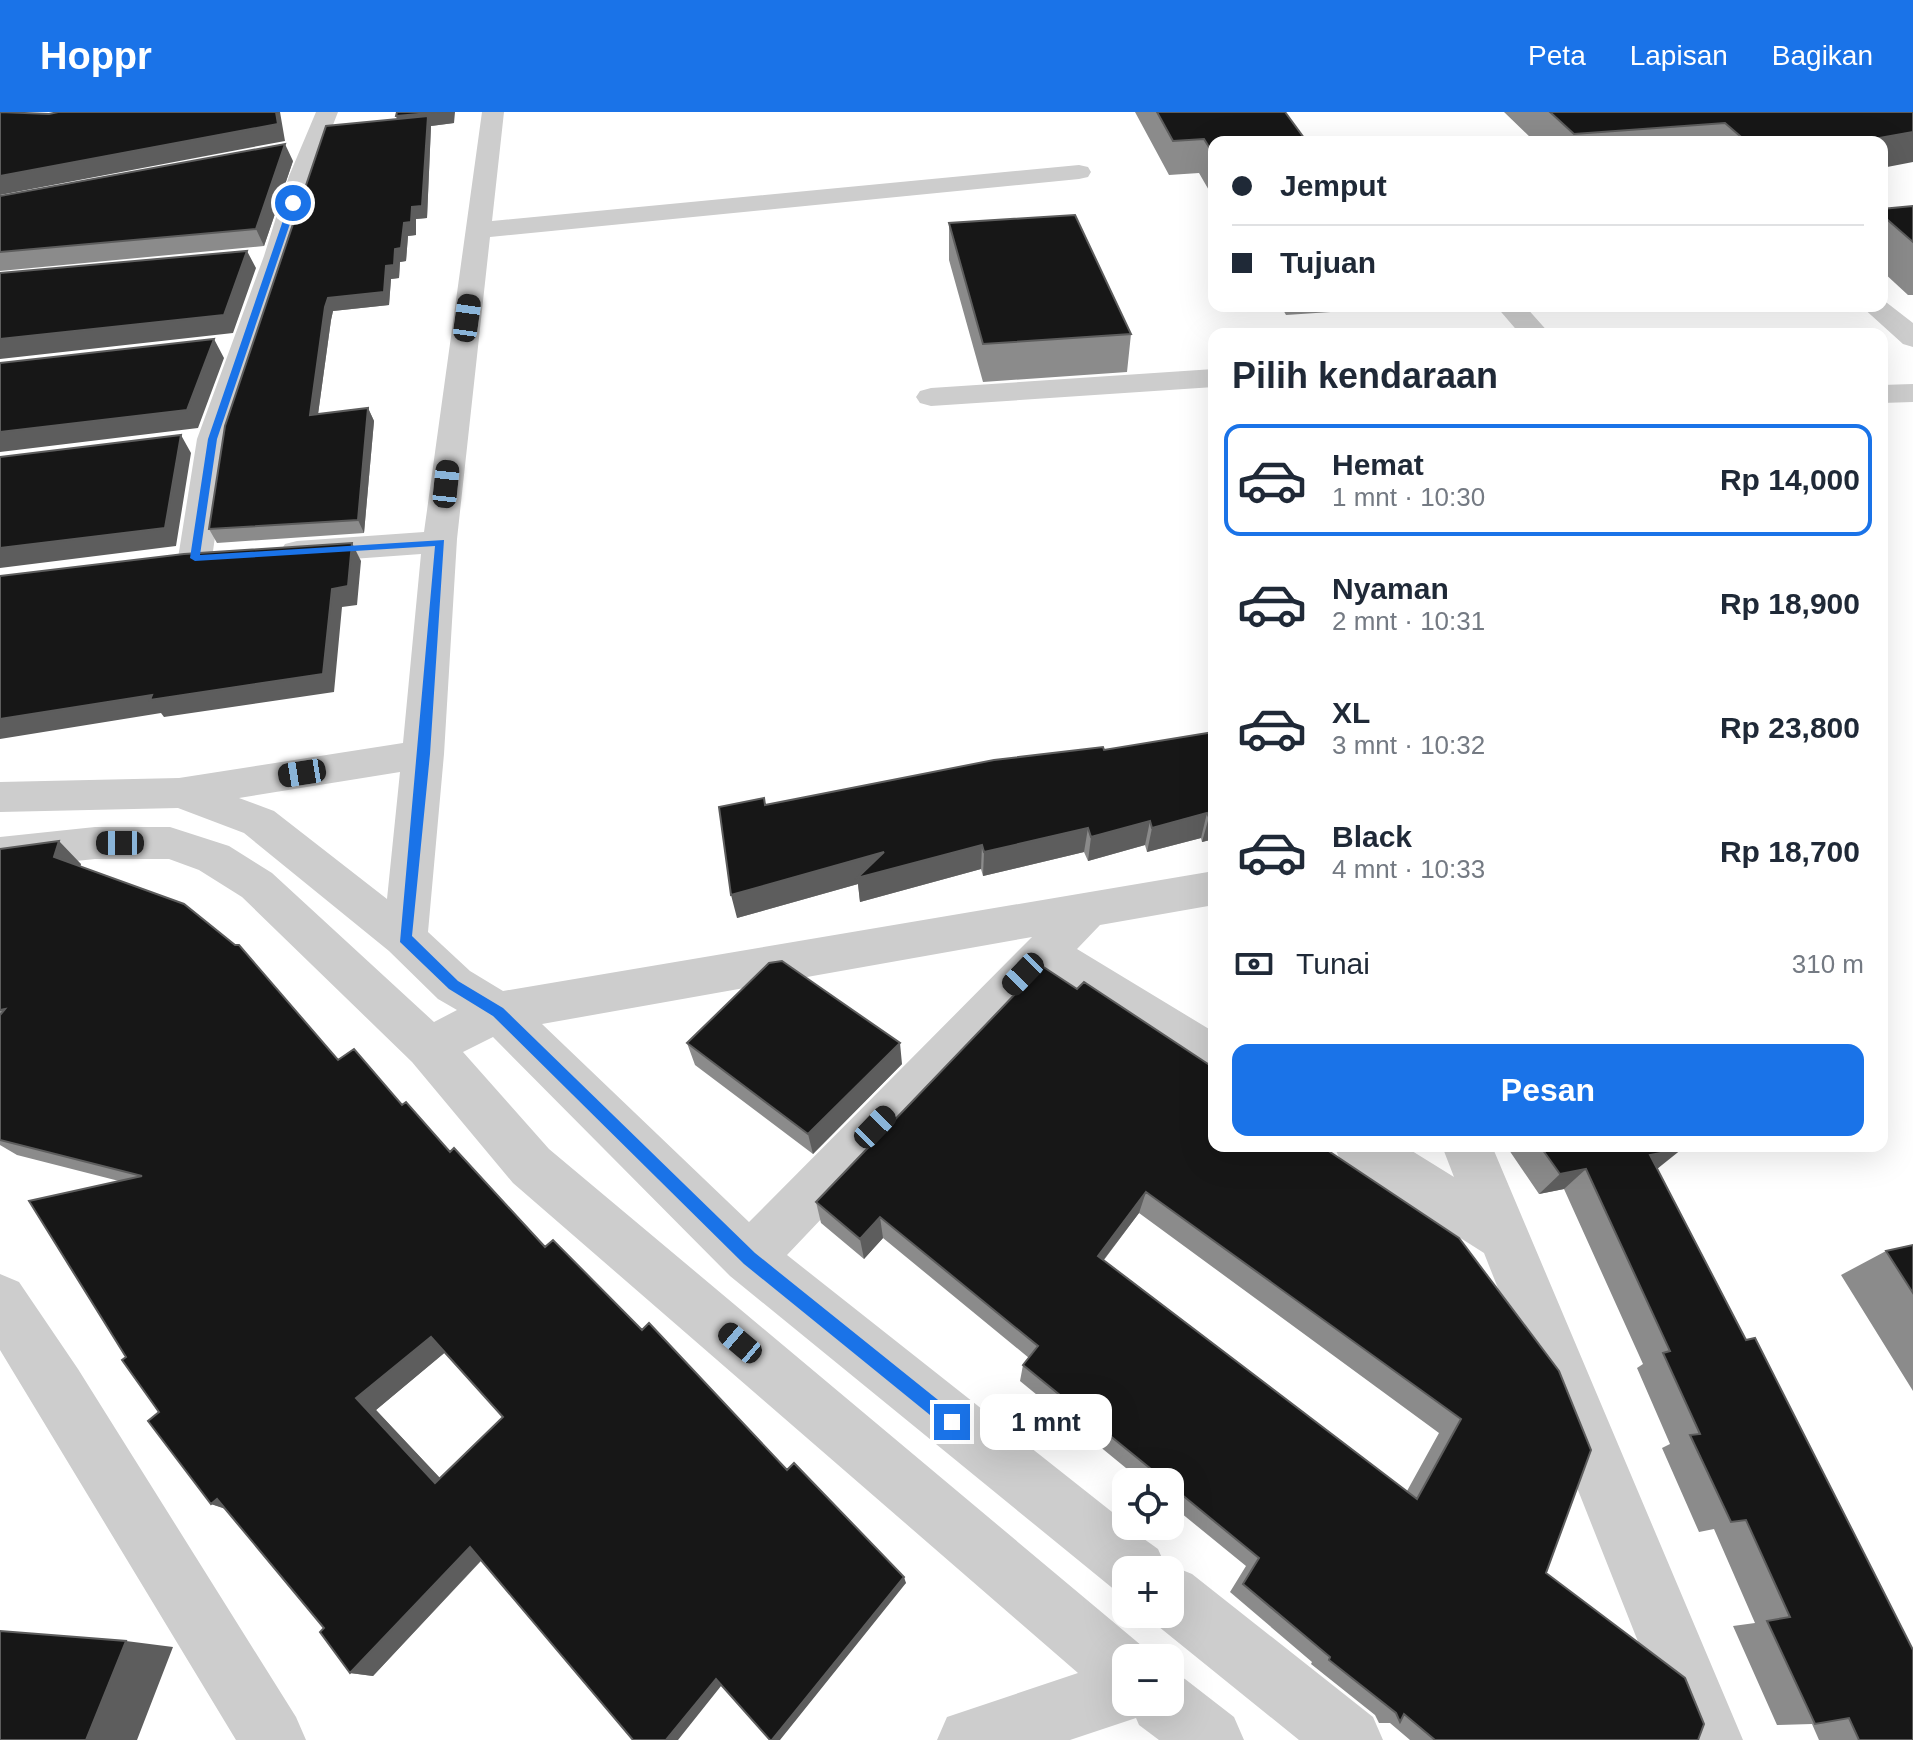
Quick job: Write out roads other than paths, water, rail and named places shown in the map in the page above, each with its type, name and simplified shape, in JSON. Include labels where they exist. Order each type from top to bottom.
[{"type":"street","points":[[195,559],[198,441],[244,344],[277,256],[311,147],[327,112]]},
{"type":"street","points":[[405,938],[424,754],[440,542],[493,112]]},
{"type":"street","points":[[281,153],[311,147]]},
{"type":"street","points":[[478,230],[1079,172]]},
{"type":"street","points":[[270,179],[301,176]]},
{"type":"street","points":[[246,259],[277,256]]},
{"type":"street","points":[[1516,312],[1530,328]]},
{"type":"street","points":[[1883,312],[1910,332]]},
{"type":"street","points":[[1888,333],[1910,332]]},
{"type":"street","points":[[213,347],[244,344]]},
{"type":"street","points":[[931,397],[1208,378]]},
{"type":"street","points":[[1888,394],[1913,393]]},
{"type":"street","points":[[271,553],[440,542]]},
{"type":"street","points":[[0,797],[180,793],[424,754]]},
{"type":"street","points":[[180,793],[259,822],[405,938],[454,985],[498,1012],[749,1258],[1120,1556]]},
{"type":"street","points":[[0,853],[95,843],[170,843],[214,858],[257,885],[429,1047],[531,1166],[1112,1661]]},
{"type":"street","points":[[429,1047],[498,1012],[1208,889]]},
{"type":"street","points":[[749,1258],[1087,910]]},
{"type":"street","points":[[1044,952],[1208,1053]]},
{"type":"street","points":[[1369,1152],[1506,1237]]},
{"type":"street","points":[[1470,1152],[1710,1740]]},
{"type":"street","points":[[0,1301],[66,1402],[273,1740]]},
{"type":"street","points":[[1184,1607],[1350,1740]]},
{"type":"street","points":[[970,1740],[1112,1694]]},
{"type":"street","points":[[1180,1716],[1211,1740]]}]
